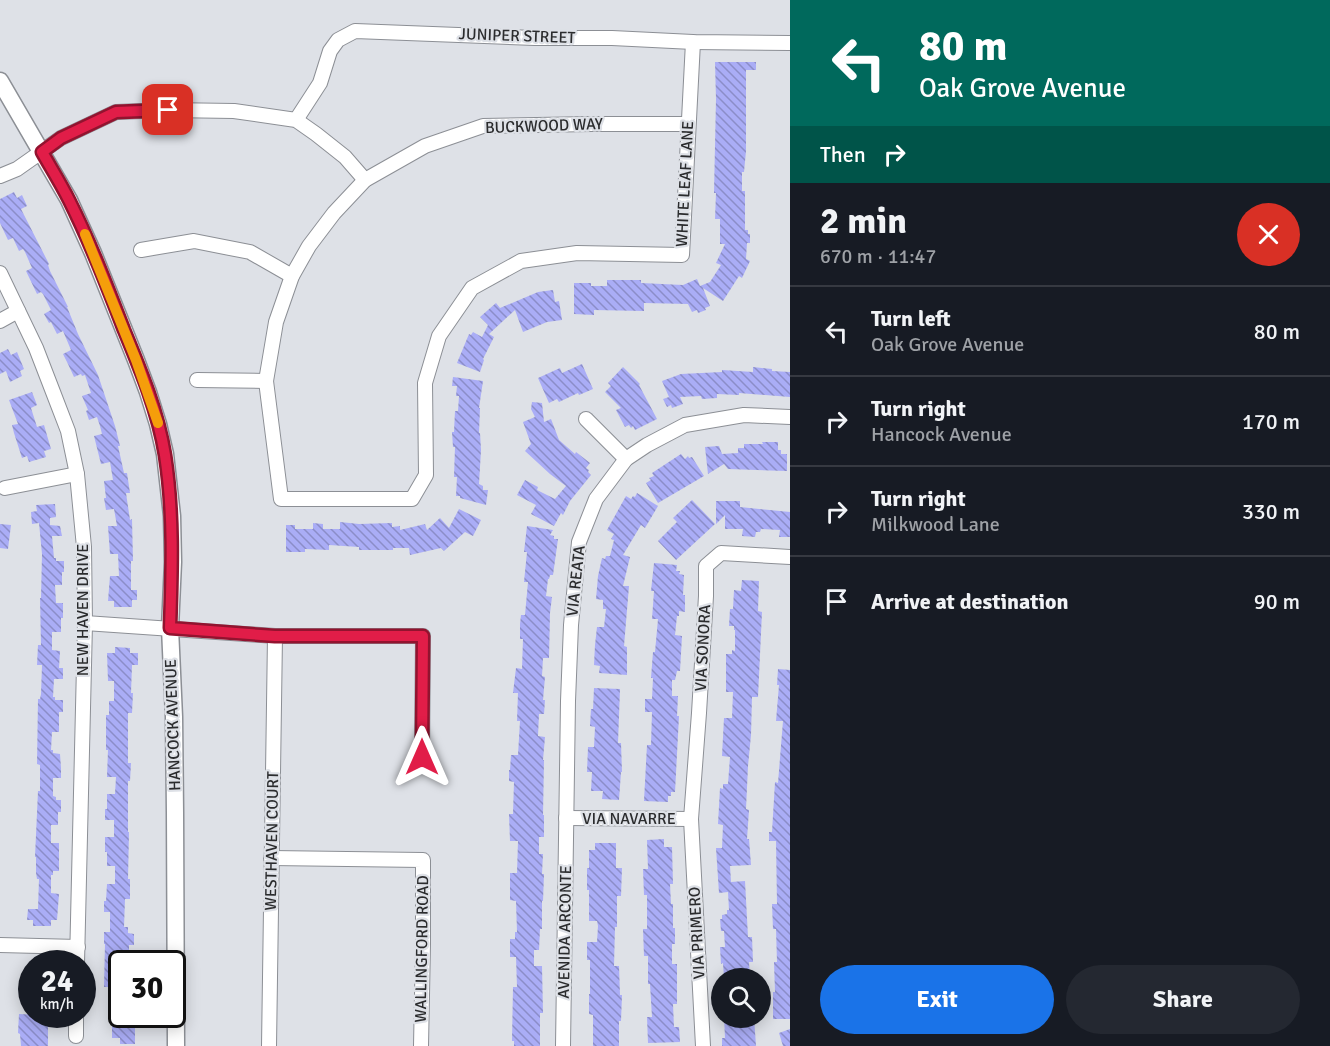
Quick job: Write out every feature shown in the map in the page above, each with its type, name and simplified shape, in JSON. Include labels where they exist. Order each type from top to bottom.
[{"type":"main road","name":"HANCOCK AVENUE","points":[[0,81],[69,200],[93,253],[136,360],[158,424],[165,454],[172,516],[173,562],[170,628],[175,764],[176,1046]]},
{"type":"street","name":"JUNIPER STREET","points":[[296,120],[320,83],[330,51],[338,40],[355,32],[790,43]]},
{"type":"street","name":"WHITE LEAF LANE","points":[[281,499],[412,499],[426,475],[425,383],[439,336],[472,288],[521,261],[577,253],[682,255],[693,42]]},
{"type":"street","points":[[0,176],[17,169],[61,138],[116,112],[168,110],[234,111],[296,120],[345,157],[365,180]]},
{"type":"street","name":"BUCKWOOD WAY","points":[[281,499],[266,381],[276,322],[292,276],[309,246],[334,213],[365,180],[425,146],[483,126],[688,124]]},
{"type":"street","points":[[141,250],[194,241],[250,252],[292,276]]},
{"type":"street","name":"NEW HAVEN DRIVE","points":[[0,273],[36,348],[68,431],[77,474],[84,547],[85,623],[78,950]]},
{"type":"street","points":[[0,321],[18,311]]},
{"type":"street","points":[[197,380],[266,381]]},
{"type":"street","name":"VIA REATA","points":[[566,818],[571,625],[579,542],[596,499],[626,459],[685,425],[744,415],[790,417]]},
{"type":"street","points":[[586,419],[626,459]]},
{"type":"street","points":[[4,488],[77,474]]},
{"type":"street","name":"VIA SONORA","points":[[691,819],[706,566],[721,553],[790,557]]},
{"type":"street","points":[[85,623],[275,636],[423,636],[422,757]]},
{"type":"street","name":"WESTHAVEN COURT","points":[[270,1046],[275,636]]},
{"type":"street","name":"VIA NAVARRE","points":[[566,818],[691,819]]},
{"type":"street","name":"AVENIDA ARCONTE","points":[[563,1046],[566,818]]},
{"type":"street","name":"VIA PRIMERO","points":[[691,819],[703,1046]]},
{"type":"street","name":"WALLINGFORD ROAD","points":[[271,858],[423,860],[421,1046]]},
{"type":"street","points":[[0,945],[78,947]]},
{"type":"street","points":[[76,1028],[76,1036]]},
{"type":"building","points":[[715,62],[756,62],[756,70],[746,70],[746,151],[744,172],[742,172],[742,191],[745,191],[745,230],[748,230],[750,234],[746,259],[750,261],[742,278],[739,276],[723,301],[703,288],[710,306],[698,313],[697,310],[692,312],[688,304],[644,303],[644,311],[594,310],[594,315],[574,314],[574,283],[607,286],[607,280],[641,280],[641,283],[683,285],[697,279],[700,286],[710,282],[721,265],[716,263],[725,244],[720,244],[720,219],[715,219]]},
{"type":"building","points":[[14,192],[17,198],[22,195],[27,206],[21,209],[49,264],[50,271],[98,375],[115,426],[130,493],[126,493],[130,520],[132,519],[131,590],[137,590],[137,600],[132,600],[132,607],[114,607],[114,601],[108,601],[110,576],[119,576],[118,554],[110,554],[108,526],[117,526],[114,509],[106,510],[104,498],[106,498],[104,481],[113,480],[110,462],[101,464],[94,436],[102,434],[97,417],[89,420],[86,411],[88,410],[82,396],[91,393],[85,375],[74,377],[63,354],[71,350],[63,331],[57,334],[51,322],[49,323],[44,314],[51,310],[43,294],[41,292],[37,294],[26,271],[32,268],[25,252],[23,249],[19,251],[13,238],[8,240],[0,223],[0,199]]},
{"type":"building","points":[[553,290],[555,302],[559,301],[562,320],[547,322],[523,332],[515,310],[489,334],[494,337],[483,359],[480,372],[457,363],[469,334],[473,332],[482,337],[488,325],[480,317],[496,303],[500,308],[538,292]]},
{"type":"building","points":[[8,349],[11,355],[17,352],[24,369],[20,371],[22,376],[10,382],[6,371],[0,374],[0,353]]},
{"type":"building","points":[[582,364],[593,389],[559,402],[557,399],[549,403],[538,378],[560,368],[562,373]]},
{"type":"building","points":[[623,367],[640,384],[657,419],[635,430],[633,426],[625,427],[616,410],[621,408],[605,392],[611,386],[608,383]]},
{"type":"building","points":[[753,367],[790,372],[790,397],[739,393],[739,395],[717,394],[717,398],[680,397],[683,404],[672,408],[671,405],[667,407],[663,399],[669,397],[662,381],[681,374],[722,372],[722,370],[753,372]]},
{"type":"building","points":[[453,377],[483,381],[479,408],[481,450],[479,484],[483,486],[483,490],[488,490],[486,505],[456,496],[457,477],[454,477],[455,447],[453,447],[452,432],[454,432],[455,411],[458,411],[459,396],[456,396],[457,386],[452,386]]},
{"type":"building","points":[[32,392],[37,405],[31,408],[37,427],[44,425],[51,449],[44,451],[46,457],[29,462],[27,456],[22,458],[12,425],[18,424],[9,400]]},
{"type":"building","points":[[532,402],[542,403],[544,422],[551,419],[559,440],[590,463],[586,468],[591,475],[570,501],[563,515],[561,513],[554,526],[531,514],[536,505],[517,495],[525,480],[538,487],[537,490],[555,499],[566,486],[525,451],[531,444],[523,422],[535,417],[531,409]]},
{"type":"building","points":[[762,442],[778,442],[778,450],[781,450],[781,454],[787,454],[787,471],[728,469],[724,464],[708,474],[705,447],[719,446],[722,454],[738,453],[738,448],[744,448],[744,444],[763,444]]},
{"type":"building","points":[[681,454],[685,459],[688,456],[692,457],[704,476],[658,503],[646,483],[654,476],[652,473]]},
{"type":"building","points":[[637,493],[658,506],[645,528],[641,525],[623,555],[630,557],[623,586],[629,586],[624,646],[627,647],[627,675],[599,673],[600,666],[594,665],[595,645],[597,627],[604,627],[606,609],[603,609],[603,600],[596,599],[598,576],[602,558],[610,556],[614,540],[611,539],[614,534],[607,530],[626,496],[631,499]]},
{"type":"building","points":[[692,500],[715,524],[676,560],[658,541],[677,522],[673,518]]},
{"type":"building","points":[[716,501],[740,501],[740,507],[790,512],[790,537],[779,537],[780,530],[761,529],[760,532],[756,532],[755,537],[742,536],[743,529],[725,529],[725,515],[716,524]]},
{"type":"building","points":[[55,504],[56,517],[50,518],[50,525],[60,526],[62,536],[52,536],[54,558],[56,561],[64,561],[62,585],[55,585],[56,603],[63,603],[61,632],[52,632],[52,650],[60,651],[59,668],[63,668],[63,679],[54,679],[53,697],[55,700],[63,700],[63,712],[59,712],[59,732],[52,732],[51,750],[53,753],[60,754],[61,768],[61,778],[53,778],[53,796],[56,800],[61,800],[61,812],[58,812],[58,825],[51,825],[51,843],[59,843],[59,871],[53,871],[51,875],[51,893],[59,894],[57,920],[51,920],[51,926],[33,926],[33,920],[27,920],[28,909],[38,909],[39,879],[37,879],[35,857],[38,791],[40,791],[40,765],[37,764],[38,699],[41,694],[42,665],[37,665],[38,645],[41,645],[42,554],[39,523],[32,524],[31,512],[37,511],[36,505]]},
{"type":"building","points":[[459,509],[481,520],[473,536],[465,532],[444,551],[441,548],[410,555],[409,548],[359,550],[359,547],[329,545],[329,550],[305,549],[305,552],[286,552],[286,525],[295,525],[295,529],[313,529],[313,523],[323,524],[323,529],[340,529],[340,522],[392,523],[392,527],[400,526],[400,530],[425,524],[427,530],[440,518],[449,528]]},
{"type":"building","points":[[0,524],[11,525],[8,549],[0,548]]},
{"type":"building","points":[[527,526],[553,530],[550,535],[558,539],[553,575],[550,575],[548,579],[546,596],[552,597],[549,658],[543,658],[542,676],[545,677],[543,700],[545,700],[544,714],[539,714],[538,736],[545,737],[544,837],[539,837],[539,854],[543,854],[542,874],[544,874],[542,929],[540,929],[539,950],[534,950],[534,966],[542,966],[543,1013],[540,1013],[540,1046],[514,1046],[514,1041],[512,1041],[513,987],[517,987],[516,957],[510,957],[510,939],[515,939],[515,932],[517,932],[516,901],[510,900],[510,873],[517,873],[518,841],[510,841],[509,814],[513,814],[514,782],[509,781],[509,770],[511,755],[518,755],[520,721],[517,721],[518,693],[513,693],[516,668],[522,669],[523,639],[520,639],[520,624],[521,615],[525,615],[528,582],[524,582]]},
{"type":"building","points":[[654,563],[677,565],[676,571],[684,575],[685,612],[679,611],[675,635],[682,636],[680,671],[677,671],[675,680],[672,680],[672,696],[678,696],[677,716],[679,716],[675,792],[671,792],[671,796],[668,796],[668,802],[644,801],[647,745],[651,745],[652,712],[645,712],[645,699],[652,699],[653,678],[651,678],[658,619],[652,619],[654,591],[651,591]]},
{"type":"building","points":[[742,580],[759,581],[758,611],[762,612],[758,697],[752,697],[746,809],[749,810],[747,839],[749,839],[751,865],[730,866],[731,882],[745,881],[748,937],[752,937],[753,962],[749,962],[749,968],[723,968],[720,947],[725,947],[724,931],[721,931],[720,919],[729,910],[728,892],[719,893],[716,848],[722,848],[723,825],[718,824],[720,788],[723,789],[723,784],[728,784],[730,757],[722,756],[724,718],[732,718],[733,692],[726,692],[726,654],[732,654],[732,650],[735,651],[735,630],[734,626],[729,626],[730,609],[733,609],[734,590],[741,591]]},
{"type":"building","points":[[115,647],[130,648],[130,653],[138,653],[138,665],[132,665],[132,713],[128,713],[128,763],[131,763],[130,781],[128,781],[130,899],[125,899],[124,927],[128,927],[128,933],[134,934],[134,945],[129,945],[129,950],[108,950],[108,987],[104,987],[104,932],[110,932],[110,912],[104,912],[104,901],[106,901],[107,884],[115,884],[115,866],[107,866],[107,852],[105,852],[105,837],[114,837],[114,820],[105,820],[105,809],[107,809],[107,794],[115,794],[116,777],[107,777],[106,715],[109,715],[109,701],[114,701],[114,681],[108,681],[107,653],[115,653]]},
{"type":"building","points":[[778,669],[790,670],[790,1019],[773,1019],[774,962],[777,962],[776,929],[773,929],[772,904],[777,904],[776,841],[769,841],[769,832],[772,832],[775,782],[778,783],[783,721],[776,721]]},
{"type":"building","points":[[594,688],[620,689],[618,743],[621,743],[622,772],[619,800],[602,799],[603,791],[591,791],[592,772],[587,772],[588,747],[594,747],[595,727],[590,726]]},
{"type":"building","points":[[664,839],[664,847],[672,847],[673,884],[670,884],[675,944],[672,944],[672,964],[677,964],[677,1004],[673,1004],[674,1027],[679,1027],[680,1042],[648,1043],[647,1017],[652,1017],[650,984],[648,984],[648,956],[644,956],[643,929],[647,929],[647,895],[644,895],[643,869],[648,869],[647,840]]},
{"type":"building","points":[[595,843],[616,843],[616,868],[622,868],[621,896],[617,896],[614,966],[619,966],[620,995],[622,995],[619,1046],[593,1046],[593,1015],[589,1014],[590,960],[587,960],[587,942],[597,942],[598,926],[597,921],[589,921],[587,868],[589,868],[589,850],[595,850]]},
{"type":"building","points":[[18,1028],[48,1028],[48,1046],[21,1046]]},
{"type":"building","points":[[112,1028],[135,1028],[135,1044],[120,1044],[120,1038],[112,1038]]},
{"type":"building","points":[[725,1028],[755,1028],[756,1046],[722,1046],[722,1038],[725,1038]]},
{"type":"building","points":[[790,1029],[790,1046],[783,1046],[779,1033]]},
{"type":"slow traffic","points":[[85,234],[136,360],[158,423]]},
{"type":"route","points":[[168,110],[116,112],[61,138],[42,152],[69,200],[93,253],[136,360],[158,424],[165,454],[172,516],[173,562],[170,628],[275,636],[423,636],[422,757]]}]
